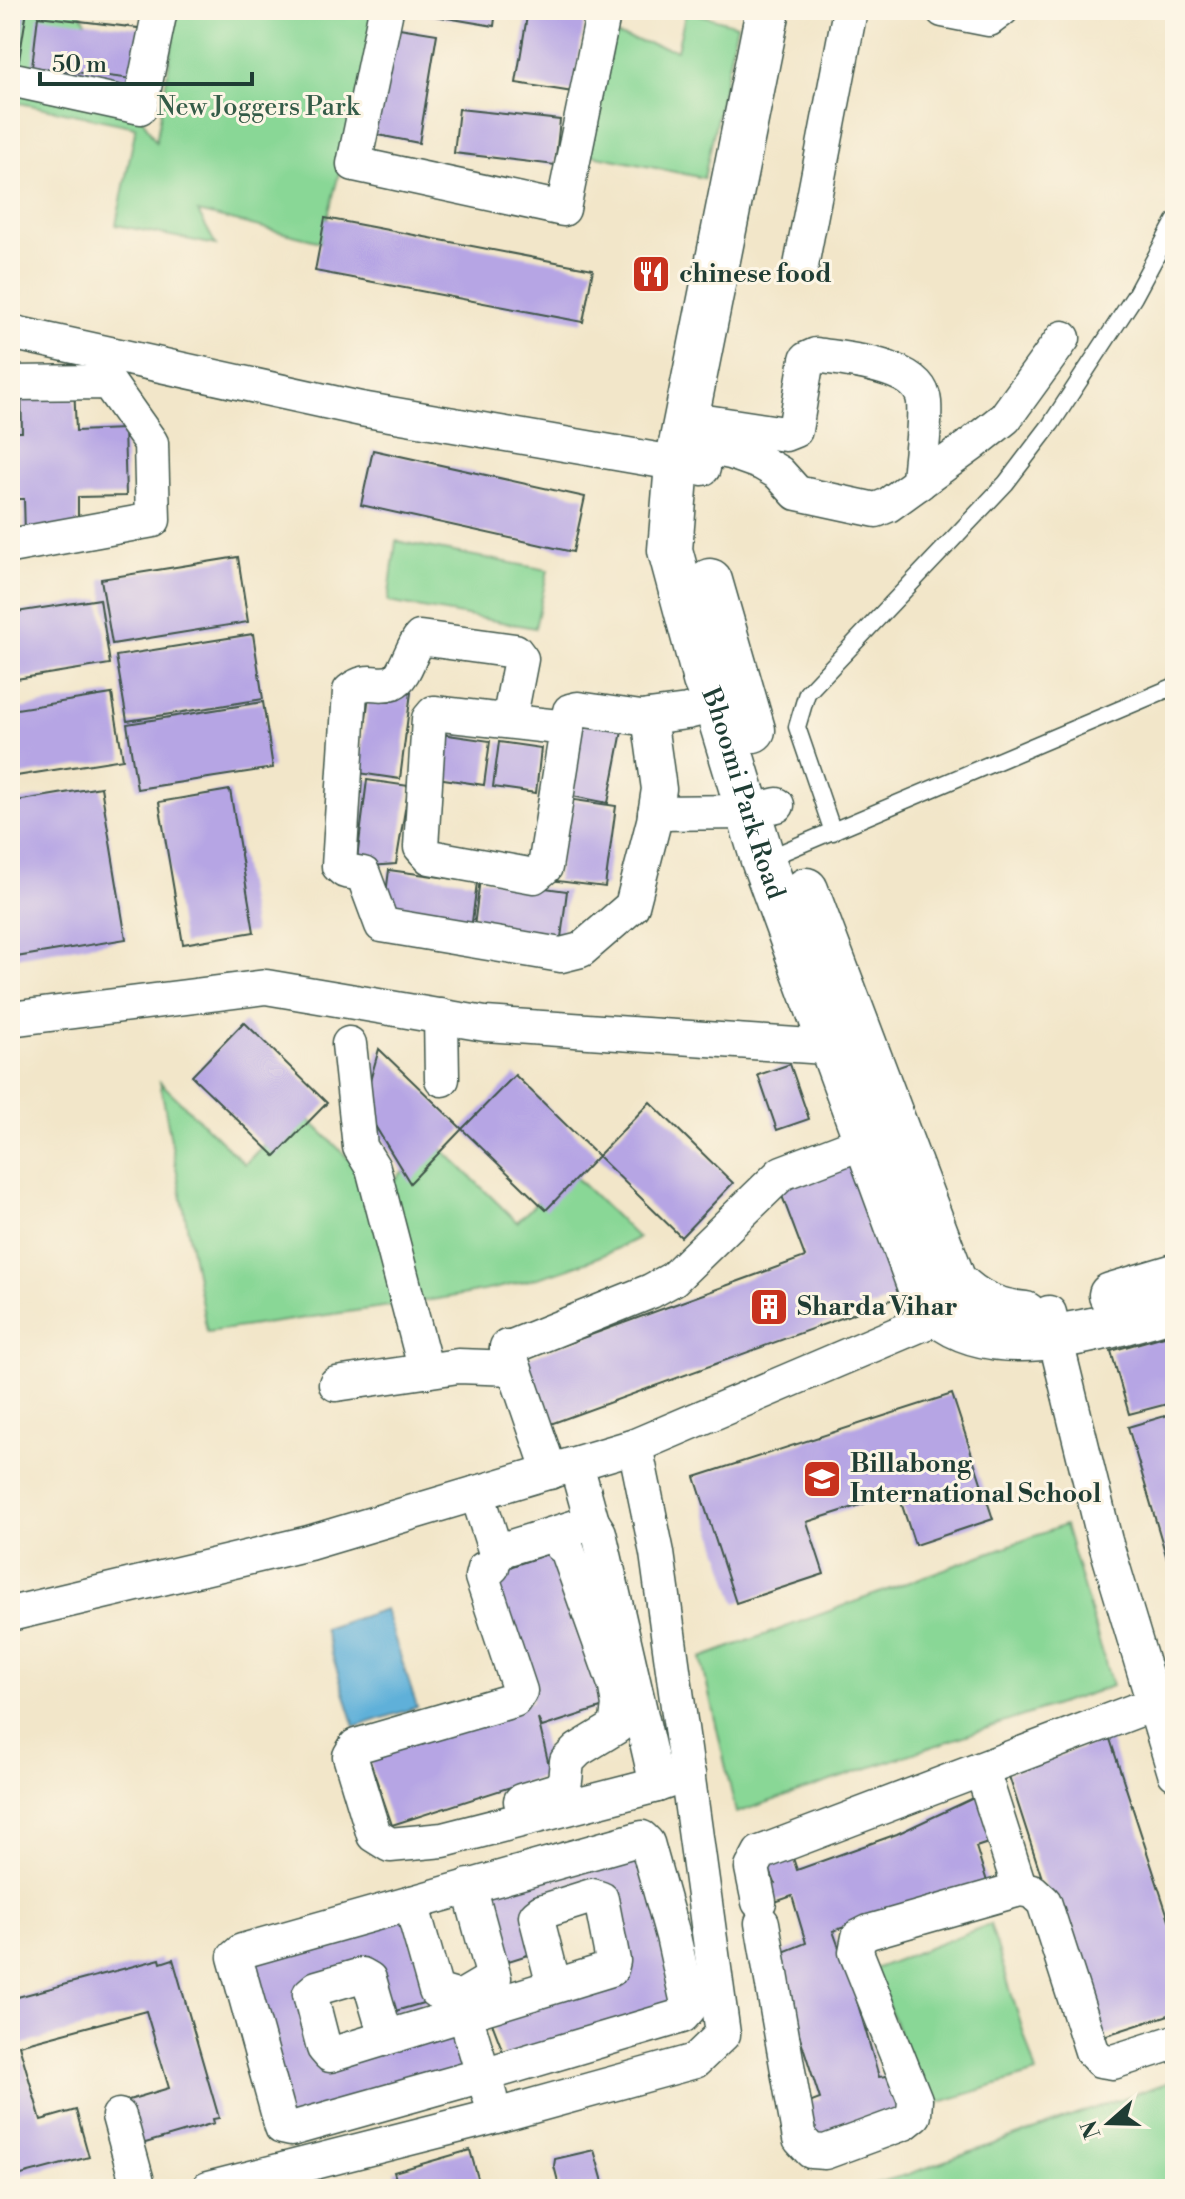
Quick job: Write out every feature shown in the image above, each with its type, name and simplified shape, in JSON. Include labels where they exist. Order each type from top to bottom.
[{"type":"main road","name":"Bhoomi Park Road","points":[[775,13],[739,217],[670,550],[705,680],[730,701],[777,854],[849,1048],[954,1281],[957,1308],[978,1336],[1012,1339],[1049,1321],[1104,1327],[1175,1308]]},
{"type":"main road","name":"Bhoomi Park Road","points":[[849,1048],[866,1141],[923,1296],[957,1308]]},
{"type":"main road","points":[[1049,1321],[1175,1276]]},
{"type":"street","points":[[10,79],[140,107],[160,10]]},
{"type":"street","points":[[386,10],[354,164],[563,209],[604,10]]},
{"type":"street","points":[[801,266],[850,10]]},
{"type":"street","points":[[943,10],[989,19],[1001,10]]},
{"type":"street","points":[[10,332],[361,409],[693,444],[762,463],[779,473],[797,493],[876,510],[919,483],[1005,418],[1063,338]]},
{"type":"street","points":[[55,383],[65,344]]},
{"type":"street","points":[[797,493],[801,469],[795,430],[807,359],[816,355],[886,367],[914,381],[924,398],[919,483]]},
{"type":"street","points":[[10,383],[108,382],[151,443],[153,520],[10,546]]},
{"type":"street","points":[[693,444],[785,434],[795,430]]},
{"type":"street","points":[[509,721],[521,659],[515,651],[420,638],[402,675],[393,682],[360,683],[350,691],[339,866],[345,871],[363,874],[382,925],[561,955],[581,950],[632,906],[659,789],[649,717]]},
{"type":"street","points":[[567,728],[434,713],[429,719],[421,847],[430,857],[534,876],[545,867],[570,711],[578,709],[649,717],[687,712],[730,701]]},
{"type":"street","points":[[655,813],[762,808]]},
{"type":"street","points":[[11,1006],[266,987],[485,1024],[849,1048]]},
{"type":"street","points":[[441,1016],[442,1079]]},
{"type":"street","points":[[349,1044],[360,1147],[373,1168],[426,1371]]},
{"type":"street","points":[[336,1384],[458,1366],[651,1291],[673,1279],[782,1173],[866,1141]]},
{"type":"street","points":[[10,1614],[309,1543],[635,1446],[957,1308]]},
{"type":"street","points":[[1049,1321],[1105,1541],[1175,1773]]},
{"type":"street","points":[[208,2189],[264,2182],[695,2061],[723,2034],[672,1780],[599,1533],[563,1468],[507,1349]]},
{"type":"street","points":[[635,1446],[657,1553],[672,1780]]},
{"type":"street","points":[[477,1493],[495,1558]]},
{"type":"street","points":[[592,1522],[495,1558],[484,1569],[482,1577],[520,1691],[514,1700],[356,1746],[350,1756],[374,1835],[390,1845],[443,1840],[672,1780]]},
{"type":"street","points":[[434,1825],[557,1790],[565,1781],[567,1761],[578,1750],[616,1727],[619,1706],[616,1687],[567,1549],[561,1545]]},
{"type":"street","points":[[1153,1704],[760,1853],[752,1868],[800,2139],[811,2151],[825,2152],[904,2123],[914,2115],[915,2100],[856,1952],[859,1937],[1020,1889],[1032,1891],[1044,1902],[1092,2051],[1100,2060],[1113,2062],[1175,2042]]},
{"type":"street","points":[[982,1770],[1020,1889]]},
{"type":"street","points":[[642,1838],[647,1843],[673,1936],[689,2008],[682,2016],[483,2075],[291,2129],[282,2127],[235,1957],[242,1951],[469,1886],[642,1838]]},
{"type":"street","points":[[463,2005],[494,1978],[469,1886]]},
{"type":"street","points":[[411,1903],[436,1991],[463,2005],[496,2116]]},
{"type":"street","points":[[386,2037],[463,2005],[554,1986]]},
{"type":"street","points":[[119,2116],[139,2189]]},
{"type":"lane","points":[[833,832],[797,727],[807,693],[1006,483],[1051,424],[1134,297],[1175,221]]},
{"type":"lane","points":[[777,854],[1175,686]]},
{"type":"green space","name":"New Joggers Park","points":[[10,10],[79,10],[156,142],[178,10],[382,10],[321,242],[198,212],[216,245],[116,225],[136,127],[10,101]]},
{"type":"green space","points":[[686,11],[737,25],[704,178],[588,154],[614,35],[677,50]]},
{"type":"green space","points":[[396,541],[548,570],[535,628],[388,602]]},
{"type":"green space","points":[[160,1082],[245,1164],[298,1109],[383,1192],[433,1140],[517,1222],[569,1171],[638,1238],[576,1266],[510,1285],[444,1298],[207,1332]]},
{"type":"green space","points":[[1065,1525],[1112,1686],[736,1813],[701,1658]]},
{"type":"green space","points":[[990,1924],[1036,2073],[927,2106],[874,1969]]},
{"type":"green space","points":[[1175,2080],[1175,2189],[855,2189],[906,2175]]},
{"type":"water","points":[[385,1609],[417,1707],[355,1727],[324,1629]]},
{"type":"building","points":[[10,10],[27,10],[19,60],[10,58]]},
{"type":"building","points":[[400,10],[496,10],[494,26]]},
{"type":"building","points":[[528,10],[586,10],[573,92],[516,83]]},
{"type":"building","points":[[38,16],[146,29],[141,80],[32,67]]},
{"type":"building","points":[[393,27],[437,34],[419,143],[373,134]]},
{"type":"building","points":[[459,109],[560,120],[555,165],[454,153]]},
{"type":"building","points":[[325,218],[593,269],[583,322],[315,271]]},
{"type":"building","points":[[74,385],[76,431],[124,429],[126,496],[78,497],[78,531],[25,533],[24,499],[10,499],[10,432],[22,432],[21,386]]},
{"type":"building","points":[[373,450],[585,497],[573,552],[361,505]]},
{"type":"building","points":[[238,557],[248,622],[112,644],[101,579]]},
{"type":"building","points":[[100,599],[110,664],[10,680],[10,613]]},
{"type":"building","points":[[253,634],[263,699],[127,721],[116,656]]},
{"type":"building","points":[[370,687],[411,692],[400,779],[359,773]]},
{"type":"building","points":[[112,694],[123,759],[10,777],[10,710]]},
{"type":"building","points":[[263,702],[273,768],[137,789],[127,724]]},
{"type":"building","points":[[575,715],[624,721],[608,803],[567,795]]},
{"type":"building","points":[[441,734],[490,741],[484,785],[430,777]]},
{"type":"building","points":[[499,742],[541,748],[536,793],[493,787]]},
{"type":"building","points":[[367,780],[409,786],[396,864],[356,867]]},
{"type":"building","points":[[101,787],[126,939],[10,958],[10,802]]},
{"type":"building","points":[[230,790],[254,932],[183,944],[159,802]]},
{"type":"building","points":[[568,799],[616,806],[605,887],[557,881]]},
{"type":"building","points":[[389,870],[477,882],[471,930],[383,918]]},
{"type":"building","points":[[480,879],[567,891],[561,938],[474,927]]},
{"type":"building","points":[[244,1022],[327,1103],[275,1156],[192,1076]]},
{"type":"building","points":[[379,1049],[462,1129],[410,1183],[363,1106]]},
{"type":"building","points":[[790,1064],[809,1119],[777,1130],[758,1075]]},
{"type":"building","points":[[515,1075],[598,1156],[546,1210],[462,1129]]},
{"type":"building","points":[[650,1102],[733,1183],[681,1237],[598,1156]]},
{"type":"building","points":[[852,1158],[902,1296],[545,1426],[522,1360],[805,1257],[778,1185]]},
{"type":"building","points":[[1175,1333],[1175,1402],[1129,1414],[1111,1351]]},
{"type":"building","name":"Billabong International School","points":[[952,1394],[993,1519],[915,1545],[898,1493],[807,1522],[824,1574],[736,1603],[695,1477]]},
{"type":"building","points":[[1175,1413],[1175,1560],[1168,1562],[1128,1427]]},
{"type":"building","points":[[562,1549],[613,1704],[542,1727],[538,1719],[551,1774],[392,1825],[366,1750],[533,1701],[489,1574]]},
{"type":"building","points":[[1110,1739],[1175,1938],[1175,2013],[1094,2039],[1008,1773]]},
{"type":"building","points":[[980,1795],[991,1842],[976,1847],[990,1891],[960,1889],[833,1931],[879,2077],[895,2075],[909,2114],[814,2143],[801,2106],[820,2099],[790,2006],[778,1954],[806,1943],[792,1896],[775,1902],[769,1886],[775,1883],[766,1861],[793,1858],[797,1870],[897,1834]]},
{"type":"building","points":[[642,1844],[681,2008],[505,2057],[487,2010],[626,1971],[605,1887],[525,1910],[537,1952],[496,1965],[474,1890]]},
{"type":"building","points":[[404,1914],[430,2001],[385,2014],[371,1967],[298,1988],[320,2065],[457,2030],[468,2077],[290,2124],[244,1962]]},
{"type":"building","points":[[160,1959],[161,1963],[173,1959],[219,2118],[213,2119],[214,2123],[135,2146],[122,2102],[169,2088],[146,2011],[19,2045],[41,2120],[76,2110],[89,2157],[10,2178],[10,1999]]},
{"type":"building","points":[[470,2150],[481,2189],[399,2189],[394,2172]]},
{"type":"building","points":[[594,2150],[605,2189],[560,2189],[555,2159]]},
{"type":"place","name":"chinese food","points":[[651,274]]},
{"type":"place","name":"Sharda Vihar","points":[[769,1307]]},
{"type":"place","name":"Billabong International School","points":[[822,1479]]}]
